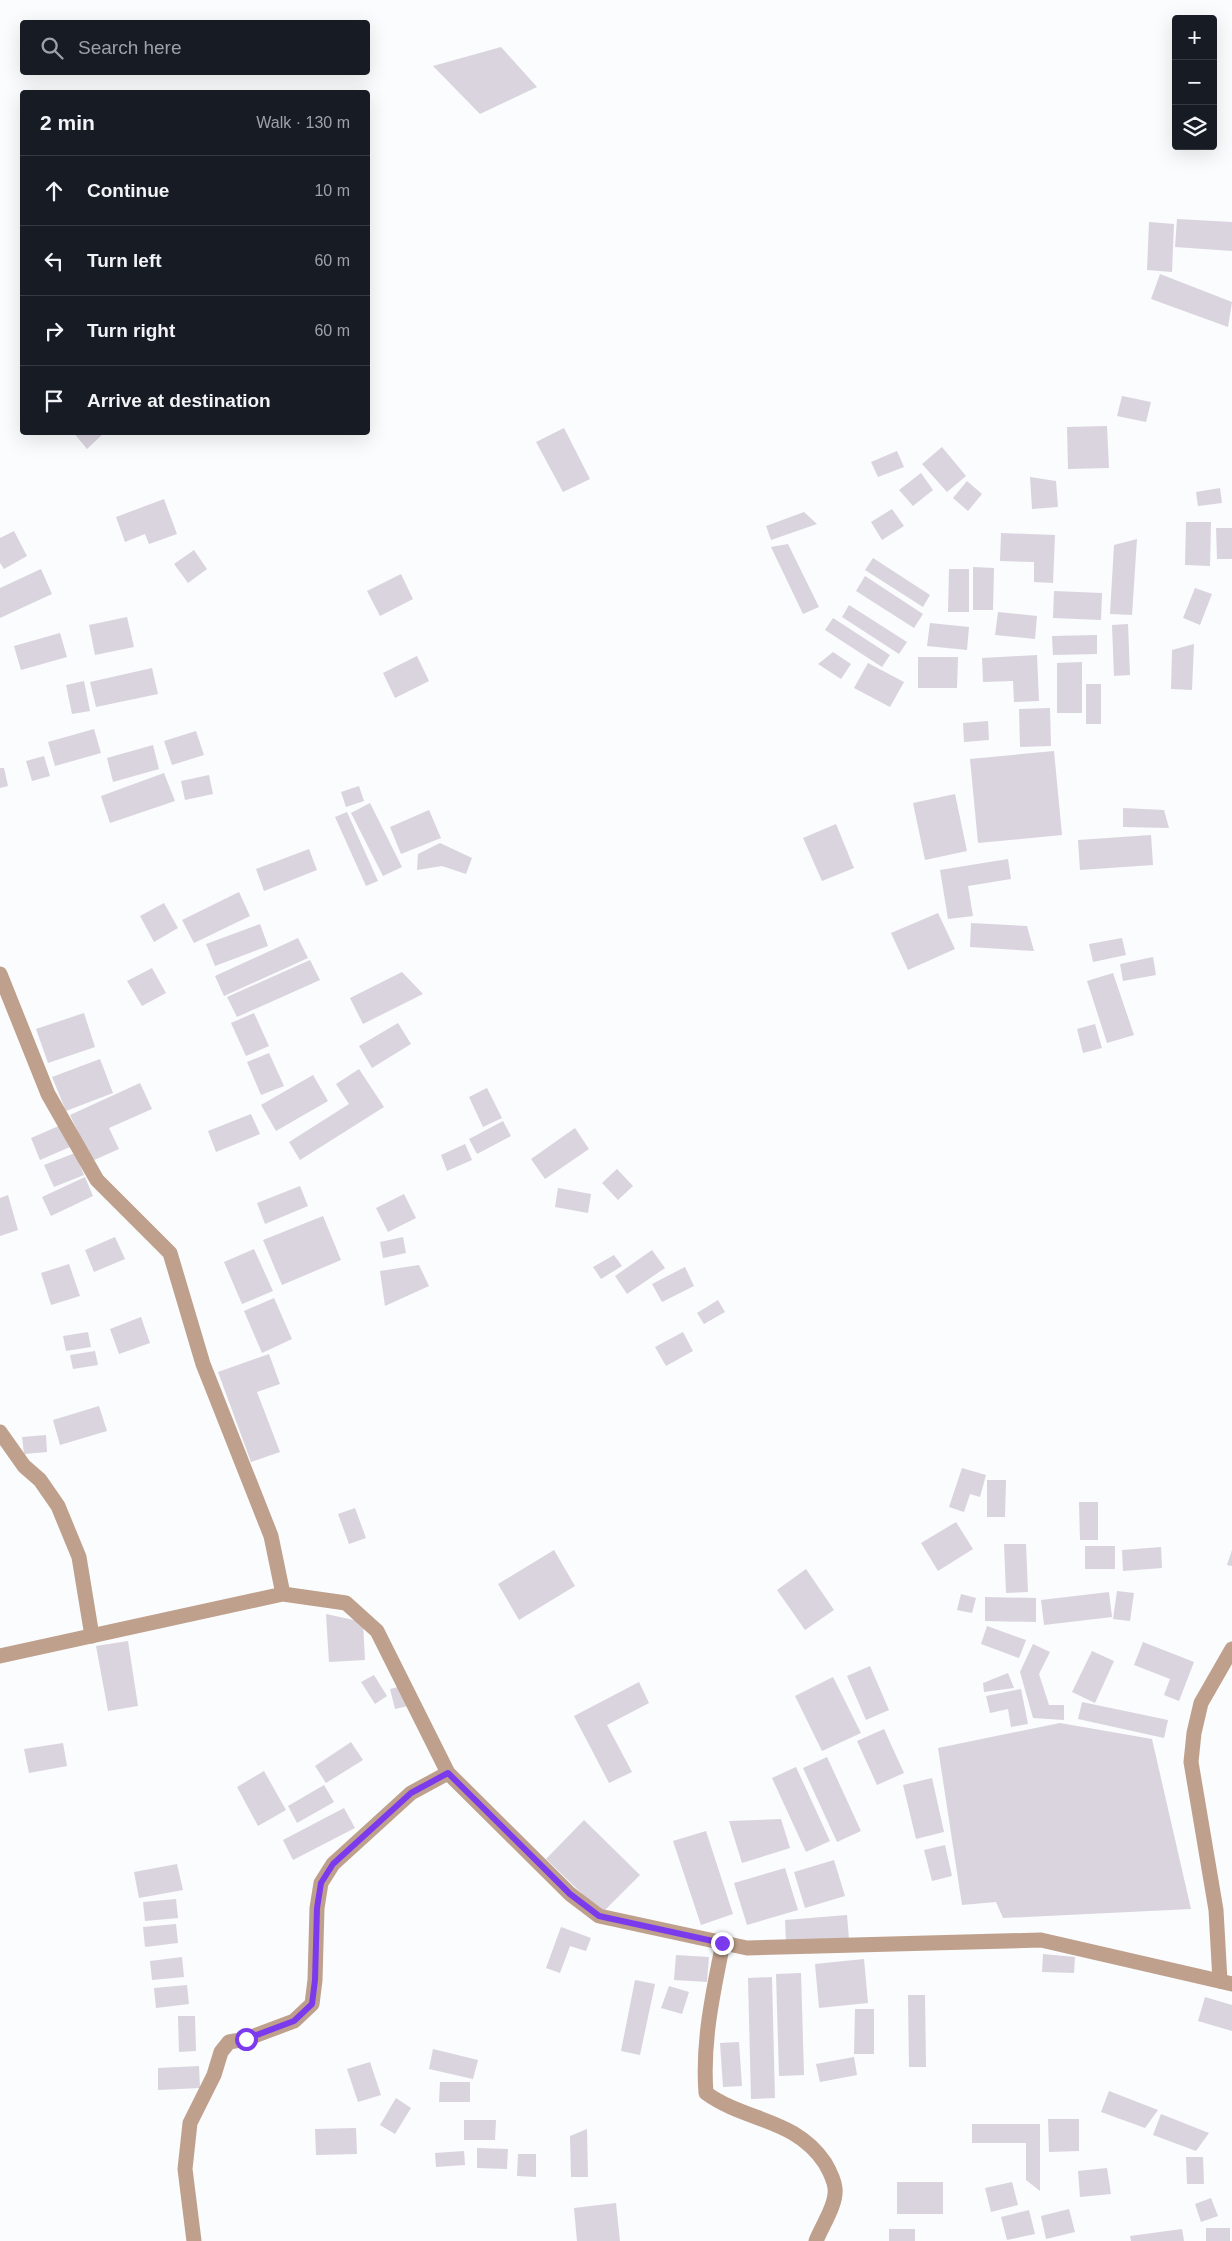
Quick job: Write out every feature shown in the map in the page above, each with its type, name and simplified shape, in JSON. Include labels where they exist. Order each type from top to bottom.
[{"type":"street","points":[[0,974],[48,1094],[97,1180],[170,1253],[203,1364],[271,1536],[283,1594]]},
{"type":"street","points":[[0,1432],[24,1466],[44,1487],[58,1506],[80,1557],[92,1636]]},
{"type":"street","points":[[0,1656],[283,1594],[346,1603],[377,1631],[448,1773],[570,1894],[599,1916],[748,1948],[1041,1940],[1226,1983],[1216,1910],[1191,1762],[1194,1733],[1202,1704],[1232,1649]]},
{"type":"street","points":[[194,2241],[185,2169],[190,2122],[214,2075],[221,2052],[229,2042],[246,2039],[294,2021],[312,2004],[315,1980],[317,1908],[321,1883],[333,1864],[411,1793],[448,1773]]},
{"type":"street","points":[[722,1943],[706,2036],[703,2065],[706,2093],[718,2102],[780,2125],[805,2139],[818,2153],[830,2172],[835,2187],[834,2198],[816,2241]]},
{"type":"building","points":[[501,47],[537,87],[480,114],[433,66]]},
{"type":"building","points":[[1177,219],[1232,222],[1232,251],[1175,247]]},
{"type":"building","points":[[1149,222],[1174,224],[1172,272],[1147,270]]},
{"type":"building","points":[[1160,274],[1232,302],[1228,327],[1151,299]]},
{"type":"building","points":[[1122,396],[1151,402],[1146,422],[1117,416]]},
{"type":"building","points":[[1107,426],[1109,468],[1068,469],[1067,427]]},
{"type":"building","points":[[564,428],[590,479],[563,492],[536,442]]},
{"type":"building","points":[[75,435],[102,435],[87,449]]},
{"type":"building","points":[[942,447],[966,476],[947,492],[922,464]]},
{"type":"building","points":[[897,451],[904,467],[878,477],[871,462]]},
{"type":"building","points":[[921,473],[933,490],[913,506],[899,490]]},
{"type":"building","points":[[1030,477],[1056,481],[1058,507],[1032,509]]},
{"type":"building","points":[[967,481],[982,494],[968,511],[953,498]]},
{"type":"building","points":[[1220,488],[1222,503],[1198,506],[1196,492]]},
{"type":"building","points":[[164,499],[177,534],[149,544],[145,534],[125,542],[116,517]]},
{"type":"building","points":[[892,509],[904,526],[882,540],[871,522]]},
{"type":"building","points":[[804,512],[817,524],[771,540],[766,526]]},
{"type":"building","points":[[1186,522],[1211,522],[1210,566],[1185,565]]},
{"type":"building","points":[[1216,528],[1232,528],[1232,559],[1217,559]]},
{"type":"building","points":[[14,531],[27,556],[4,569],[0,563],[0,538]]},
{"type":"building","points":[[1001,533],[1055,535],[1053,583],[1034,582],[1034,562],[1000,561]]},
{"type":"building","points":[[1137,539],[1132,615],[1110,614],[1114,545]]},
{"type":"building","points":[[788,544],[819,607],[803,614],[771,547]]},
{"type":"building","points":[[194,550],[207,569],[188,583],[174,564]]},
{"type":"building","points":[[873,558],[930,595],[923,607],[865,570]]},
{"type":"building","points":[[973,567],[994,568],[993,610],[973,610]]},
{"type":"building","points":[[41,569],[52,594],[0,618],[0,588]]},
{"type":"building","points":[[949,569],[969,569],[969,612],[948,612]]},
{"type":"building","points":[[401,574],[413,599],[380,616],[367,591]]},
{"type":"building","points":[[865,576],[923,614],[914,628],[856,591]]},
{"type":"building","points":[[1195,588],[1212,594],[1200,625],[1183,618]]},
{"type":"building","points":[[1054,591],[1102,593],[1101,620],[1053,618]]},
{"type":"building","points":[[849,605],[907,642],[899,654],[842,617]]},
{"type":"building","points":[[998,612],[1037,616],[1035,639],[995,635]]},
{"type":"building","points":[[127,617],[134,647],[95,655],[89,625]]},
{"type":"building","points":[[833,618],[890,655],[882,667],[825,630]]},
{"type":"building","points":[[930,623],[969,627],[967,650],[927,646]]},
{"type":"building","points":[[1128,624],[1130,675],[1114,676],[1112,625]]},
{"type":"building","points":[[60,633],[67,657],[21,670],[14,646]]},
{"type":"building","points":[[1097,635],[1097,654],[1053,655],[1052,636]]},
{"type":"building","points":[[1194,644],[1192,690],[1171,689],[1172,650]]},
{"type":"building","points":[[833,652],[851,664],[841,679],[818,664]]},
{"type":"building","points":[[1037,655],[1039,701],[1014,702],[1013,681],[983,682],[982,658]]},
{"type":"building","points":[[417,656],[429,681],[395,698],[383,673]]},
{"type":"building","points":[[918,657],[958,657],[957,688],[918,688]]},
{"type":"building","points":[[1082,662],[1082,713],[1057,713],[1057,663]]},
{"type":"building","points":[[868,663],[904,682],[890,707],[854,688]]},
{"type":"building","points":[[152,668],[158,694],[96,707],[90,682]]},
{"type":"building","points":[[84,681],[90,711],[72,714],[66,685]]},
{"type":"building","points":[[1086,684],[1101,684],[1101,724],[1086,724]]},
{"type":"building","points":[[1050,708],[1051,746],[1020,747],[1019,709]]},
{"type":"building","points":[[988,721],[989,740],[964,742],[963,723]]},
{"type":"building","points":[[94,729],[101,753],[55,766],[48,742]]},
{"type":"building","points":[[196,731],[204,755],[172,765],[164,741]]},
{"type":"building","points":[[153,745],[159,769],[113,782],[107,758]]},
{"type":"building","points":[[1054,751],[1062,835],[978,843],[970,759]]},
{"type":"building","points":[[44,756],[50,776],[32,781],[26,761]]},
{"type":"building","points":[[0,768],[4,768],[8,786],[0,788]]},
{"type":"building","points":[[164,773],[175,801],[110,823],[101,796]]},
{"type":"building","points":[[209,775],[213,794],[185,800],[181,781]]},
{"type":"building","points":[[359,786],[364,801],[346,807],[341,792]]},
{"type":"building","points":[[955,794],[967,851],[925,860],[913,803]]},
{"type":"building","points":[[370,803],[402,867],[383,876],[351,813]]},
{"type":"building","points":[[1123,808],[1164,810],[1169,828],[1123,827]]},
{"type":"building","points":[[429,810],[441,838],[401,854],[390,827]]},
{"type":"building","points":[[347,812],[378,881],[366,886],[335,817]]},
{"type":"building","points":[[836,824],[854,868],[822,881],[803,838]]},
{"type":"building","points":[[1151,835],[1153,865],[1080,870],[1078,840]]},
{"type":"building","points":[[440,843],[472,858],[466,874],[442,866],[417,870],[418,854]]},
{"type":"building","points":[[309,849],[317,870],[264,891],[256,869]]},
{"type":"building","points":[[1008,859],[1011,879],[968,886],[973,916],[948,919],[940,870]]},
{"type":"building","points":[[239,892],[250,916],[194,943],[182,920]]},
{"type":"building","points":[[164,903],[178,928],[154,942],[140,916]]},
{"type":"building","points":[[938,913],[955,949],[908,970],[891,933]]},
{"type":"building","points":[[971,923],[1027,926],[1034,951],[970,947]]},
{"type":"building","points":[[260,924],[268,946],[215,966],[206,944]]},
{"type":"building","points":[[298,938],[308,958],[224,996],[215,976]]},
{"type":"building","points":[[1122,938],[1126,955],[1093,962],[1089,944]]},
{"type":"building","points":[[1153,957],[1156,975],[1123,981],[1120,964]]},
{"type":"building","points":[[310,960],[320,980],[237,1017],[227,997]]},
{"type":"building","points":[[152,968],[166,993],[142,1006],[127,981]]},
{"type":"building","points":[[402,972],[423,994],[363,1024],[350,998]]},
{"type":"building","points":[[1113,973],[1134,1035],[1107,1043],[1087,981]]},
{"type":"building","points":[[84,1013],[95,1047],[48,1063],[36,1029]]},
{"type":"building","points":[[254,1013],[269,1046],[246,1056],[231,1023]]},
{"type":"building","points":[[398,1023],[411,1044],[372,1068],[359,1046]]},
{"type":"building","points":[[1095,1024],[1102,1048],[1083,1053],[1077,1029]]},
{"type":"building","points":[[269,1053],[284,1086],[261,1095],[247,1062]]},
{"type":"building","points":[[100,1059],[113,1093],[66,1111],[52,1077]]},
{"type":"building","points":[[359,1069],[384,1107],[300,1160],[289,1142],[349,1104],[336,1084]]},
{"type":"building","points":[[313,1075],[328,1101],[276,1131],[261,1105]]},
{"type":"building","points":[[140,1083],[152,1109],[109,1128],[119,1149],[92,1161],[70,1115]]},
{"type":"building","points":[[487,1088],[502,1118],[483,1127],[469,1097]]},
{"type":"building","points":[[251,1114],[260,1134],[216,1152],[208,1131]]},
{"type":"building","points":[[503,1121],[511,1136],[477,1154],[469,1139]]},
{"type":"building","points":[[61,1125],[70,1147],[40,1160],[31,1138]]},
{"type":"building","points":[[575,1128],[589,1149],[545,1179],[531,1159]]},
{"type":"building","points":[[465,1144],[472,1160],[447,1171],[441,1155]]},
{"type":"building","points":[[75,1153],[84,1175],[54,1187],[44,1165]]},
{"type":"building","points":[[617,1169],[633,1186],[618,1200],[602,1183]]},
{"type":"building","points":[[85,1177],[93,1196],[51,1216],[42,1197]]},
{"type":"building","points":[[300,1186],[308,1206],[265,1224],[257,1203]]},
{"type":"building","points":[[558,1188],[591,1194],[588,1213],[555,1207]]},
{"type":"building","points":[[404,1194],[416,1218],[388,1232],[376,1208]]},
{"type":"building","points":[[8,1195],[18,1230],[0,1236],[0,1198]]},
{"type":"building","points":[[323,1216],[341,1260],[282,1285],[263,1240]]},
{"type":"building","points":[[115,1237],[125,1259],[94,1272],[85,1250]]},
{"type":"building","points":[[403,1237],[406,1253],[383,1258],[380,1242]]},
{"type":"building","points":[[254,1249],[273,1291],[242,1304],[224,1262]]},
{"type":"building","points":[[652,1250],[665,1268],[627,1294],[615,1276]]},
{"type":"building","points":[[614,1255],[622,1266],[601,1279],[593,1267]]},
{"type":"building","points":[[69,1264],[80,1296],[51,1305],[41,1273]]},
{"type":"building","points":[[419,1265],[429,1286],[385,1306],[380,1271]]},
{"type":"building","points":[[685,1267],[694,1286],[662,1302],[652,1284]]},
{"type":"building","points":[[274,1298],[292,1339],[262,1353],[244,1311]]},
{"type":"building","points":[[718,1300],[725,1312],[704,1324],[697,1313]]},
{"type":"building","points":[[141,1317],[150,1343],[119,1354],[110,1329]]},
{"type":"building","points":[[88,1332],[91,1347],[66,1351],[63,1336]]},
{"type":"building","points":[[683,1332],[693,1351],[666,1366],[655,1347]]},
{"type":"building","points":[[95,1351],[98,1365],[73,1369],[70,1355]]},
{"type":"building","points":[[269,1354],[280,1384],[257,1392],[280,1452],[251,1462],[218,1372]]},
{"type":"building","points":[[99,1406],[107,1431],[60,1445],[53,1420]]},
{"type":"building","points":[[46,1435],[47,1452],[24,1454],[22,1437]]},
{"type":"building","points":[[962,1468],[986,1475],[980,1497],[970,1494],[964,1512],[949,1507]]},
{"type":"building","points":[[987,1480],[1006,1480],[1005,1517],[987,1517]]},
{"type":"building","points":[[1079,1502],[1098,1502],[1098,1540],[1080,1540]]},
{"type":"building","points":[[355,1508],[366,1538],[349,1544],[338,1514]]},
{"type":"building","points":[[956,1522],[973,1549],[938,1571],[921,1543]]},
{"type":"building","points":[[1004,1544],[1026,1544],[1028,1592],[1006,1593]]},
{"type":"building","points":[[1085,1546],[1115,1546],[1115,1569],[1085,1569]]},
{"type":"building","points":[[1161,1547],[1162,1568],[1123,1571],[1122,1550]]},
{"type":"building","points":[[554,1550],[575,1586],[519,1620],[498,1584]]},
{"type":"building","points":[[1232,1550],[1232,1566],[1227,1565]]},
{"type":"building","points":[[806,1569],[834,1610],[805,1630],[777,1590]]},
{"type":"building","points":[[1117,1591],[1134,1593],[1130,1621],[1113,1619]]},
{"type":"building","points":[[1109,1592],[1112,1617],[1044,1625],[1041,1600]]},
{"type":"building","points":[[961,1594],[976,1598],[972,1613],[957,1610]]},
{"type":"building","points":[[985,1597],[1036,1598],[1036,1622],[985,1621]]},
{"type":"building","points":[[326,1614],[363,1622],[365,1660],[329,1662]]},
{"type":"building","points":[[987,1626],[1026,1640],[1019,1658],[981,1644]]},
{"type":"building","points":[[128,1641],[138,1706],[108,1711],[96,1646]]},
{"type":"building","points":[[1143,1642],[1194,1662],[1179,1701],[1164,1695],[1170,1679],[1134,1665]]},
{"type":"building","points":[[1033,1644],[1050,1652],[1039,1674],[1049,1705],[1064,1705],[1064,1720],[1033,1718],[1020,1672]]},
{"type":"building","points":[[1092,1651],[1114,1661],[1095,1703],[1072,1692]]},
{"type":"building","points":[[870,1666],[889,1710],[866,1720],[847,1676]]},
{"type":"building","points":[[1008,1673],[1014,1688],[984,1692],[983,1683]]},
{"type":"building","points":[[374,1675],[387,1696],[375,1704],[361,1682]]},
{"type":"building","points":[[833,1677],[861,1733],[822,1751],[795,1696]]},
{"type":"building","points":[[639,1682],[649,1703],[607,1725],[632,1772],[609,1783],[574,1716]]},
{"type":"building","points":[[402,1686],[408,1706],[395,1709],[390,1689]]},
{"type":"building","points":[[1021,1689],[1028,1724],[1011,1727],[1008,1709],[990,1713],[986,1696]]},
{"type":"building","points":[[1082,1702],[1168,1720],[1164,1738],[1078,1719]]},
{"type":"building","points":[[1060,1723],[1152,1739],[1191,1909],[1003,1918],[996,1902],[962,1905],[938,1748]]},
{"type":"building","points":[[884,1729],[904,1773],[877,1785],[857,1741]]},
{"type":"building","points":[[351,1742],[363,1760],[326,1783],[315,1766]]},
{"type":"building","points":[[63,1743],[67,1766],[29,1773],[24,1749]]},
{"type":"building","points":[[827,1757],[861,1831],[837,1842],[803,1768]]},
{"type":"building","points":[[796,1767],[830,1841],[806,1852],[772,1778]]},
{"type":"building","points":[[264,1771],[286,1810],[258,1826],[237,1787]]},
{"type":"building","points":[[932,1778],[944,1832],[916,1839],[903,1785]]},
{"type":"building","points":[[324,1785],[334,1802],[297,1823],[288,1806]]},
{"type":"building","points":[[344,1808],[355,1828],[293,1860],[283,1840]]},
{"type":"building","points":[[781,1819],[790,1848],[742,1863],[729,1821]]},
{"type":"building","points":[[584,1820],[640,1875],[602,1913],[546,1859]]},
{"type":"building","points":[[706,1831],[733,1914],[701,1925],[673,1841]]},
{"type":"building","points":[[945,1845],[952,1876],[932,1881],[924,1850]]},
{"type":"building","points":[[834,1860],[845,1896],[805,1908],[794,1872]]},
{"type":"building","points":[[177,1864],[183,1890],[139,1898],[134,1872]]},
{"type":"building","points":[[785,1868],[798,1910],[747,1925],[734,1883]]},
{"type":"building","points":[[176,1899],[178,1918],[145,1921],[143,1902]]},
{"type":"building","points":[[847,1915],[849,1939],[786,1943],[785,1920]]},
{"type":"building","points":[[176,1924],[178,1943],[145,1947],[143,1927]]},
{"type":"building","points":[[561,1927],[591,1938],[586,1951],[570,1946],[560,1973],[546,1968]]},
{"type":"building","points":[[1043,1954],[1075,1957],[1074,1973],[1042,1972]]},
{"type":"building","points":[[676,1955],[709,1957],[707,1982],[674,1980]]},
{"type":"building","points":[[182,1957],[184,1977],[152,1980],[150,1961]]},
{"type":"building","points":[[864,1959],[868,2003],[819,2008],[815,1964]]},
{"type":"building","points":[[801,1973],[804,2075],[779,2076],[776,1974]]},
{"type":"building","points":[[772,1977],[775,2098],[751,2099],[748,1978]]},
{"type":"building","points":[[635,1980],[655,1984],[640,2055],[621,2051]]},
{"type":"building","points":[[187,1985],[189,2004],[156,2008],[154,1988]]},
{"type":"building","points":[[669,1986],[689,1992],[682,2014],[661,2008]]},
{"type":"building","points":[[908,1995],[925,1995],[926,2067],[909,2067]]},
{"type":"building","points":[[1205,1997],[1232,2005],[1232,2031],[1198,2021]]},
{"type":"building","points":[[855,2009],[874,2009],[874,2054],[854,2054]]},
{"type":"building","points":[[178,2016],[195,2016],[196,2051],[179,2052]]},
{"type":"building","points":[[739,2042],[742,2086],[723,2087],[720,2043]]},
{"type":"building","points":[[433,2049],[478,2060],[473,2079],[429,2069]]},
{"type":"building","points":[[854,2057],[857,2075],[820,2082],[816,2064]]},
{"type":"building","points":[[370,2062],[381,2095],[358,2102],[347,2069]]},
{"type":"building","points":[[199,2066],[200,2088],[158,2090],[158,2068]]},
{"type":"building","points":[[440,2082],[470,2082],[470,2102],[439,2102]]},
{"type":"building","points":[[1109,2091],[1158,2110],[1145,2128],[1101,2112]]},
{"type":"building","points":[[396,2098],[411,2108],[395,2134],[380,2125]]},
{"type":"building","points":[[1161,2114],[1209,2133],[1196,2151],[1153,2135]]},
{"type":"building","points":[[1048,2119],[1079,2119],[1079,2151],[1049,2152]]},
{"type":"building","points":[[464,2120],[496,2120],[495,2140],[464,2140]]},
{"type":"building","points":[[972,2124],[1040,2124],[1040,2191],[1026,2180],[1026,2143],[972,2143]]},
{"type":"building","points":[[356,2128],[357,2154],[316,2155],[315,2129]]},
{"type":"building","points":[[587,2129],[588,2177],[571,2177],[570,2136]]},
{"type":"building","points":[[477,2148],[508,2149],[507,2169],[477,2168]]},
{"type":"building","points":[[464,2151],[465,2165],[436,2167],[435,2153]]},
{"type":"building","points":[[518,2154],[536,2154],[536,2177],[517,2176]]},
{"type":"building","points":[[1186,2157],[1203,2157],[1204,2184],[1187,2184]]},
{"type":"building","points":[[1107,2168],[1111,2194],[1080,2197],[1078,2171]]},
{"type":"building","points":[[897,2182],[943,2182],[943,2214],[897,2214]]},
{"type":"building","points":[[1012,2182],[1018,2205],[991,2212],[985,2188]]},
{"type":"building","points":[[1211,2198],[1218,2216],[1201,2222],[1195,2204]]},
{"type":"building","points":[[616,2203],[620,2241],[577,2241],[574,2208]]},
{"type":"building","points":[[1069,2209],[1075,2232],[1046,2239],[1041,2216]]},
{"type":"building","points":[[1029,2210],[1035,2234],[1007,2240],[1001,2217]]},
{"type":"building","points":[[1206,2228],[1230,2228],[1230,2241],[1206,2241]]},
{"type":"building","points":[[889,2229],[915,2229],[915,2241],[889,2241]]},
{"type":"building","points":[[1182,2229],[1184,2241],[1131,2241],[1130,2236]]},
{"type":"route","points":[[246,2039],[294,2021],[312,2004],[315,1980],[317,1908],[321,1883],[333,1864],[411,1793],[448,1773],[570,1894],[599,1916],[636,1922],[722,1943]]}]
